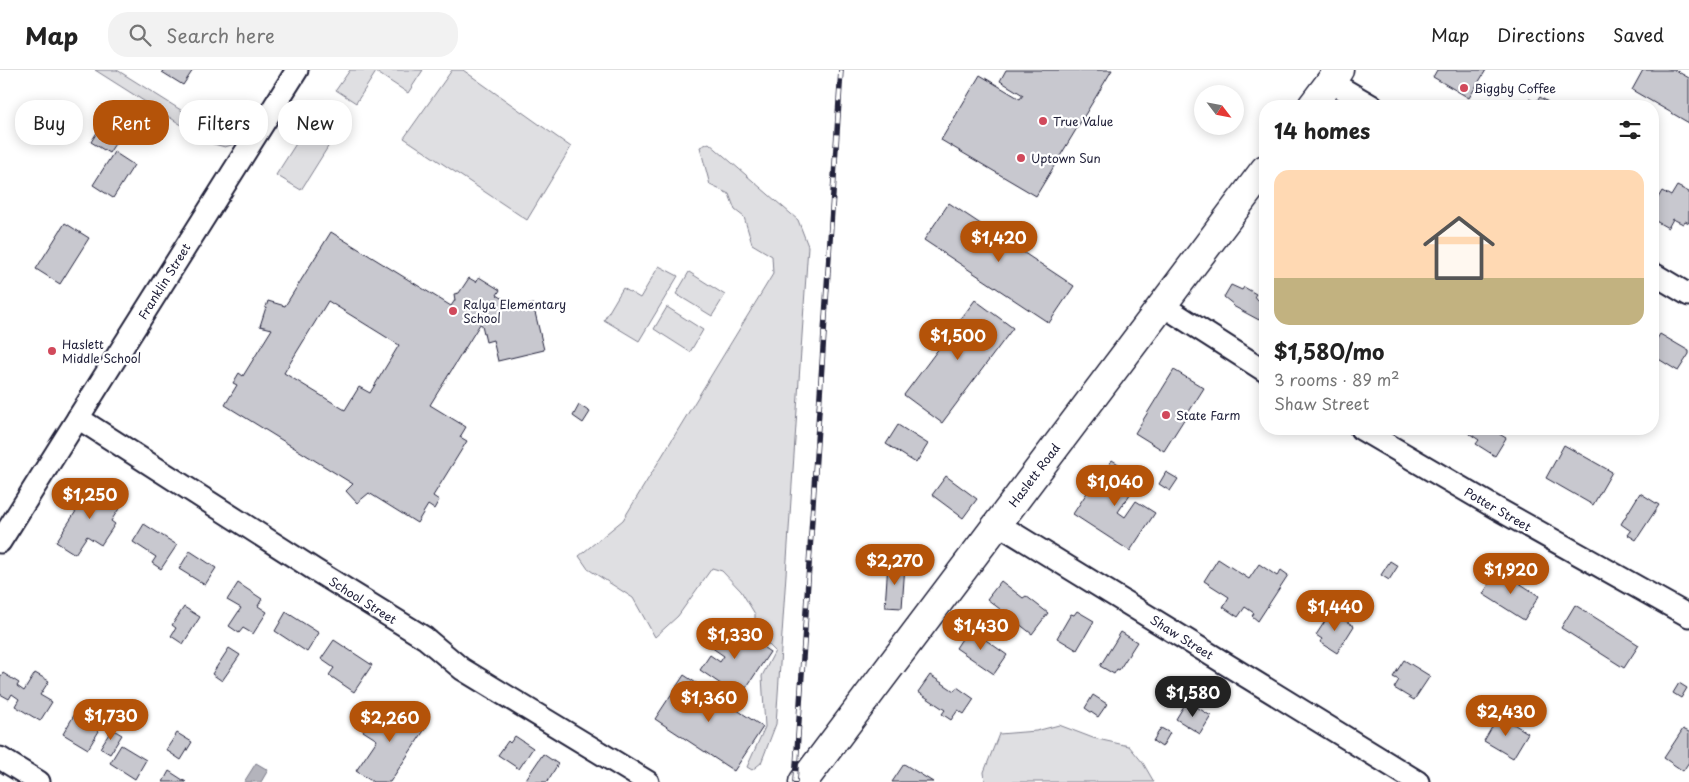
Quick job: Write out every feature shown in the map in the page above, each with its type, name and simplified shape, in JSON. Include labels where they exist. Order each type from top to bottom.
[{"type":"street","name":"Franklin Street","points":[[0,542],[297,70]]},
{"type":"street","points":[[1317,100],[1335,76],[1365,100]]},
{"type":"street","name":"Haslett Road","points":[[803,782],[1259,177]]},
{"type":"street","points":[[1659,277],[1689,295]]},
{"type":"street","points":[[1162,305],[1259,367]]},
{"type":"street","name":"School Street","points":[[78,418],[425,638],[462,669],[648,782]]},
{"type":"street","name":"Potter Street","points":[[1371,435],[1496,508],[1689,616]]},
{"type":"street","name":"Shaw Street","points":[[998,524],[1418,782]]},
{"type":"street","points":[[0,758],[39,782]]},
{"type":"shaded area","points":[[95,70],[117,70],[165,100],[142,100]]},
{"type":"shaded area","points":[[350,70],[423,70],[408,93],[376,72],[356,103],[336,90]]},
{"type":"shaded area","points":[[452,70],[463,70],[571,147],[527,220],[404,138]]},
{"type":"shaded area","points":[[169,103],[179,109],[179,123],[169,117]]},
{"type":"shaded area","points":[[709,143],[798,220],[808,246],[776,724],[761,763],[752,770],[747,767],[765,727],[762,676],[775,651],[755,631],[755,614],[741,591],[722,571],[712,568],[678,616],[655,637],[633,598],[588,569],[579,556],[623,520],[773,274],[772,256],[752,244],[744,217],[735,210],[729,194],[710,185],[700,147]]},
{"type":"shaded area","points":[[295,145],[329,145],[301,190],[276,175]]},
{"type":"shaded area","points":[[659,266],[678,276],[639,341],[604,320],[623,288],[640,298]]},
{"type":"shaded area","points":[[689,272],[725,295],[712,316],[676,294]]},
{"type":"shaded area","points":[[667,307],[703,330],[690,352],[654,329]]},
{"type":"shaded area","points":[[1059,725],[1093,738],[1129,746],[1143,763],[1154,782],[985,782],[984,772],[999,734],[1036,731]]},
{"type":"shaded area","points":[[256,763],[268,770],[261,782],[244,782]]},
{"type":"building","points":[[163,70],[193,70],[183,85],[162,72]]},
{"type":"building","points":[[1006,70],[1112,70],[1036,196],[941,140],[980,75],[1020,99],[1023,95],[1000,81]]},
{"type":"building","name":"Biggby Coffee","points":[[1437,70],[1486,70],[1469,98],[1433,77]]},
{"type":"building","points":[[1643,70],[1675,70],[1689,78],[1689,123],[1659,106],[1659,100],[1649,100],[1632,90]]},
{"type":"building","points":[[96,145],[114,145],[109,153]]},
{"type":"building","points":[[114,152],[134,165],[113,198],[93,185]]},
{"type":"building","points":[[1677,186],[1689,192],[1689,223],[1685,221],[1683,224],[1673,219],[1668,228],[1659,223],[1659,196],[1662,191],[1671,196]]},
{"type":"building","points":[[949,203],[1074,286],[1049,323],[924,240]]},
{"type":"building","points":[[65,223],[89,238],[60,284],[36,269]]},
{"type":"building","points":[[331,232],[451,306],[455,300],[454,294],[459,293],[469,278],[476,282],[479,277],[500,290],[497,295],[510,303],[512,309],[533,304],[544,350],[498,361],[493,340],[486,342],[482,325],[480,324],[430,405],[466,427],[460,437],[467,441],[433,496],[439,500],[434,509],[428,505],[417,523],[369,493],[357,503],[346,491],[353,484],[225,405],[237,385],[233,383],[239,373],[243,376],[272,329],[260,326],[268,301],[285,306]],"holes":[[[328,301],[399,345],[370,393],[359,387],[345,410],[284,373]]]},
{"type":"building","points":[[1231,285],[1242,290],[1244,287],[1256,294],[1254,297],[1259,300],[1259,320],[1233,306],[1224,297]]},
{"type":"building","points":[[975,300],[1013,328],[942,423],[904,395]]},
{"type":"building","points":[[1660,334],[1689,351],[1678,371],[1659,359]]},
{"type":"building","name":"State Farm","points":[[1174,370],[1204,388],[1164,451],[1135,433]]},
{"type":"building","points":[[579,405],[590,412],[583,423],[573,416]]},
{"type":"building","points":[[898,425],[928,444],[916,463],[886,444]]},
{"type":"building","points":[[1472,435],[1501,435],[1506,438],[1495,456],[1476,444],[1479,440]]},
{"type":"building","points":[[1564,445],[1612,472],[1593,505],[1546,478]]},
{"type":"building","points":[[1112,460],[1141,478],[1118,512],[1125,517],[1136,501],[1155,513],[1130,551],[1073,514],[1094,482],[1097,484]]},
{"type":"building","points":[[1166,472],[1178,479],[1170,491],[1159,484]]},
{"type":"building","points":[[946,476],[977,499],[963,518],[932,495]]},
{"type":"building","points":[[93,485],[122,504],[111,521],[115,524],[101,545],[87,536],[75,554],[56,542]]},
{"type":"building","points":[[1640,493],[1659,505],[1636,540],[1628,535],[1631,531],[1621,524]]},
{"type":"building","points":[[144,524],[177,545],[161,569],[152,563],[156,557],[133,542]]},
{"type":"building","points":[[190,551],[216,568],[205,585],[179,569]]},
{"type":"building","points":[[1218,559],[1249,579],[1259,564],[1277,576],[1281,570],[1288,575],[1258,621],[1252,616],[1254,613],[1245,607],[1238,617],[1223,607],[1229,597],[1204,581]]},
{"type":"building","points":[[1390,561],[1398,566],[1389,580],[1381,575]]},
{"type":"building","points":[[888,563],[905,565],[902,608],[885,607]]},
{"type":"building","points":[[1498,569],[1539,596],[1524,620],[1483,594]]},
{"type":"building","points":[[1001,581],[1023,598],[1026,596],[1048,613],[1032,634],[987,599]]},
{"type":"building","points":[[238,583],[262,599],[258,606],[267,612],[253,634],[243,628],[239,633],[229,626],[241,608],[227,600]]},
{"type":"building","points":[[1575,605],[1639,645],[1624,668],[1561,628]]},
{"type":"building","points":[[184,607],[200,617],[183,644],[171,636],[176,628],[172,625]]},
{"type":"building","points":[[1077,611],[1094,621],[1077,650],[1057,638],[1071,614],[1074,615]]},
{"type":"building","points":[[286,612],[319,633],[307,652],[275,631]]},
{"type":"building","points":[[1331,612],[1354,626],[1337,653],[1320,642],[1322,639],[1316,635]]},
{"type":"building","points":[[731,625],[770,652],[740,697],[700,670],[710,655],[720,662],[724,656],[705,643],[712,633],[721,640]]},
{"type":"building","points":[[969,628],[1007,655],[994,674],[956,648]]},
{"type":"building","points":[[1121,632],[1137,642],[1119,670],[1117,669],[1114,674],[1100,666]]},
{"type":"building","points":[[334,640],[372,665],[354,692],[329,675],[334,668],[321,659]]},
{"type":"building","points":[[229,648],[240,655],[222,681],[212,674]]},
{"type":"building","points":[[1404,660],[1430,676],[1414,700],[1394,688],[1399,680],[1393,677]]},
{"type":"building","points":[[3,673],[19,683],[17,686],[24,691],[35,673],[49,681],[40,695],[52,702],[40,721],[15,706],[19,699],[12,694],[9,699],[0,694],[0,678]]},
{"type":"building","points":[[684,675],[763,727],[734,771],[655,719]]},
{"type":"building","points":[[930,675],[954,691],[957,687],[974,699],[964,714],[958,710],[951,720],[942,714],[945,710],[918,692]]},
{"type":"building","points":[[1679,683],[1687,688],[1681,698],[1673,693]]},
{"type":"building","points":[[1093,695],[1107,704],[1098,717],[1085,708]]},
{"type":"building","points":[[1187,701],[1211,716],[1200,734],[1176,719]]},
{"type":"building","points":[[382,702],[396,711],[398,707],[427,726],[390,782],[373,782],[356,771],[377,740],[363,731]]},
{"type":"building","points":[[80,705],[94,713],[87,724],[99,731],[88,749],[63,734]]},
{"type":"building","points":[[1499,715],[1528,733],[1513,758],[1484,741]]},
{"type":"building","points":[[1161,728],[1170,733],[1162,747],[1153,741]]},
{"type":"building","points":[[112,729],[122,735],[110,754],[100,748]]},
{"type":"building","points":[[1683,729],[1689,732],[1689,762],[1683,771],[1664,758]]},
{"type":"building","points":[[177,733],[192,742],[181,760],[166,750]]},
{"type":"building","points":[[515,736],[533,748],[519,769],[498,755],[508,741],[510,743]]},
{"type":"building","points":[[121,745],[146,760],[135,779],[110,763]]},
{"type":"building","points":[[543,754],[558,764],[547,782],[524,782]]},
{"type":"building","points":[[904,764],[933,782],[892,782]]},
{"type":"building","points":[[169,771],[186,782],[163,782]]},
{"type":"railway","points":[[795,782],[841,70]]},
{"type":"place","name":"Biggby Coffee","points":[[1464,88]]},
{"type":"place","name":"True Value","points":[[1043,121]]},
{"type":"place","name":"Uptown Sun","points":[[1021,158]]},
{"type":"place","name":"Ralya Elementary School","points":[[453,311]]},
{"type":"place","name":"Haslett Middle School","points":[[52,351]]},
{"type":"place","name":"State Farm","points":[[1166,415]]}]
